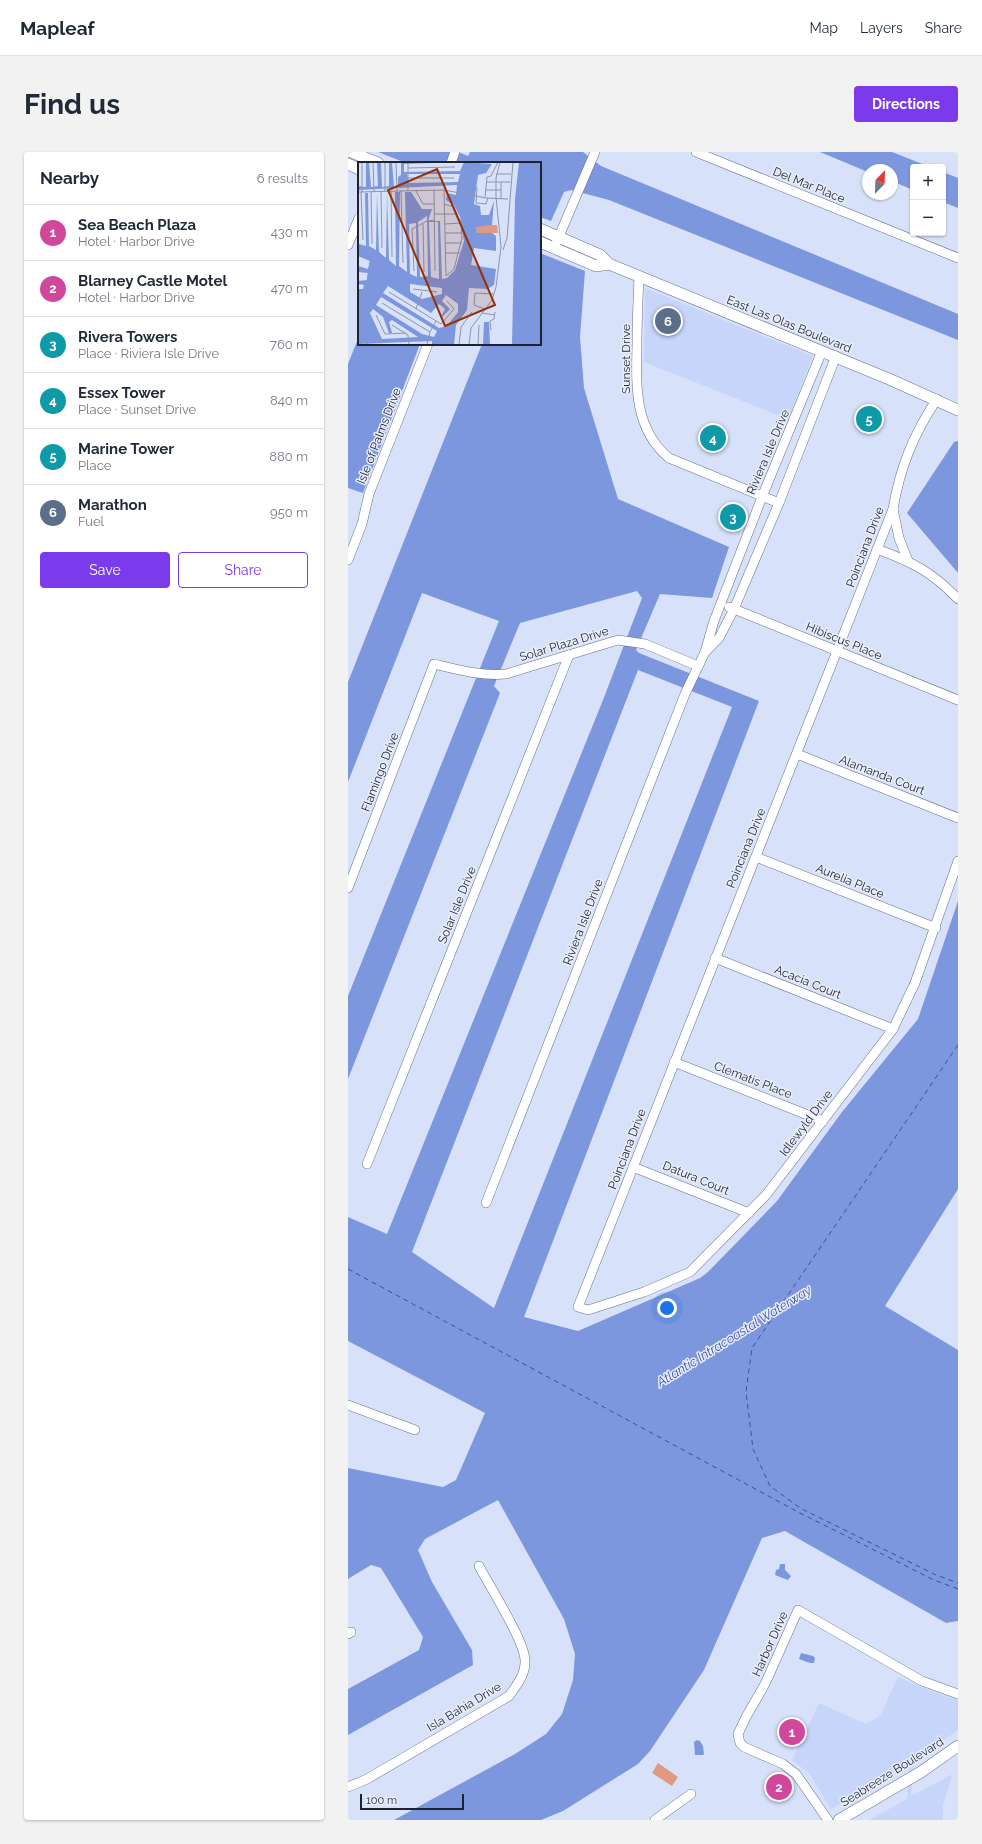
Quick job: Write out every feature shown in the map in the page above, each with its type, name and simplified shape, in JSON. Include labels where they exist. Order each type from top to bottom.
[{"type":"main road","points":[[351,152],[376,162]]},
{"type":"main road","points":[[348,164],[358,169]]},
{"type":"main road","name":"East Las Olas Boulevard","points":[[541,229],[600,255],[609,264],[639,277],[836,356],[938,399],[958,410]]},
{"type":"main road","name":"East Las Olas Boulevard","points":[[541,242],[596,266],[609,264]]},
{"type":"main road","name":"Seabreeze Boulevard","points":[[839,1820],[922,1772],[958,1746]]},
{"type":"street","points":[[451,162],[455,152]]},
{"type":"street","points":[[554,248],[595,152]]},
{"type":"street","name":"Del Mar Place","points":[[696,152],[958,258]]},
{"type":"street","points":[[348,245],[358,220]]},
{"type":"street","name":"Sunset Drive","points":[[639,277],[636,375],[638,406],[648,432],[658,449],[669,458],[779,503]]},
{"type":"street","name":"Isle of Palms Drive","points":[[348,560],[362,524],[369,494],[428,345]]},
{"type":"street","name":"Riviera Isle Drive","points":[[486,1203],[685,694],[696,668],[705,652],[721,603],[762,497],[822,351]]},
{"type":"street","name":"Riviera Isle Drive","points":[[705,652],[719,638],[734,609],[779,503],[836,356]]},
{"type":"street","name":"Poinciana Drive","points":[[578,1307],[893,510],[903,464],[924,420],[938,399]]},
{"type":"street","points":[[893,510],[899,538],[908,560]]},
{"type":"street","points":[[877,549],[908,560],[931,575],[958,599]]},
{"type":"street","name":"Hibiscus Place","points":[[721,603],[958,700]]},
{"type":"street","name":"Solar Plaza Drive","points":[[434,664],[472,673],[489,675],[506,674],[618,640],[645,644],[696,668]]},
{"type":"street","name":"Solar Isle Drive","points":[[367,1164],[569,655]]},
{"type":"street","name":"Flamingo Drive","points":[[348,888],[434,664]]},
{"type":"street","name":"Alamanda Court","points":[[797,754],[958,818]]},
{"type":"street","name":"Aurelia Place","points":[[756,857],[936,928]]},
{"type":"street","name":"Idlewyld Drive","points":[[578,1307],[588,1310],[644,1292],[690,1272],[766,1195],[893,1029],[915,983],[936,928],[958,861]]},
{"type":"street","name":"Acacia Court","points":[[716,958],[893,1029]]},
{"type":"street","name":"Clematis Place","points":[[674,1062],[823,1121]]},
{"type":"street","name":"Datura Court","points":[[633,1166],[749,1213]]},
{"type":"street","points":[[348,1405],[415,1430]]},
{"type":"street","name":"Isla Bahia Drive","points":[[348,1787],[367,1779],[509,1696],[517,1686],[523,1674],[525,1661],[522,1646],[479,1566]]},
{"type":"street","name":"Harbor Drive","points":[[828,1820],[796,1774],[783,1764],[744,1748],[740,1743],[738,1734],[765,1684],[798,1610],[922,1681],[958,1694]]},
{"type":"street","points":[[655,1820],[691,1794]]},
{"type":"shaded area","points":[[645,288],[813,356],[788,419],[644,362]]},
{"type":"shaded area","points":[[898,1677],[936,1693],[958,1700],[958,1730],[914,1761],[911,1796],[953,1774],[943,1804],[943,1820],[869,1820],[907,1799],[910,1763],[831,1809],[809,1773],[792,1760],[819,1703],[866,1724],[880,1716]]},
{"type":"shaded area","points":[[658,1763],[678,1777],[672,1786],[652,1773]]},
{"type":"water","points":[[378,152],[458,152],[468,156],[470,152],[583,152],[601,166],[958,314],[958,340],[609,200],[571,190],[564,192],[551,221],[541,217],[541,162],[403,162]]},
{"type":"water","points":[[820,152],[892,152],[922,164],[910,164],[910,189],[898,184],[898,164],[862,164],[862,170]]},
{"type":"water","points":[[946,173],[958,178],[958,208],[946,203]]},
{"type":"water","name":"Atlantic Intracoastal Waterway","points":[[541,253],[585,271],[580,337],[584,388],[618,499],[729,547],[712,598],[660,594],[636,650],[639,653],[759,701],[524,1317],[578,1331],[700,1278],[708,1272],[777,1201],[842,1112],[918,1019],[958,901],[958,1189],[885,1306],[958,1350],[958,1621],[946,1623],[785,1531],[762,1538],[704,1670],[650,1751],[638,1764],[563,1811],[541,1820],[394,1820],[515,1754],[546,1734],[562,1714],[573,1680],[575,1654],[564,1619],[498,1500],[425,1539],[418,1550],[432,1582],[472,1650],[473,1665],[348,1735],[348,1689],[419,1650],[423,1637],[381,1568],[371,1565],[348,1579],[348,1468],[443,1487],[456,1480],[485,1413],[348,1341],[348,1217],[387,1234],[603,700],[642,598],[637,591],[520,623],[494,686],[500,693],[348,1079],[348,996],[499,621],[422,593],[348,782],[348,682],[482,345],[541,345]],"holes":[[[638,670],[732,707],[494,1308],[412,1252]]]},
{"type":"water","points":[[358,339],[358,345],[420,345],[363,493],[348,488],[348,364]]},
{"type":"water","points":[[958,441],[958,573],[907,513],[954,442]]},
{"type":"water","points":[[780,1564],[785,1564],[785,1570],[791,1576],[788,1580],[775,1575]]},
{"type":"water","points":[[801,1653],[813,1656],[815,1658],[814,1663],[799,1659]]},
{"type":"water","points":[[697,1740],[700,1741],[703,1746],[703,1755],[695,1755],[694,1742]]},
{"type":"ferry route","points":[[958,1045],[752,1348],[746,1392],[753,1449],[770,1486],[800,1508],[936,1575],[958,1583]]},
{"type":"ferry route","points":[[348,1269],[798,1512],[934,1580],[958,1589]]},
{"type":"place","name":"Marathon","points":[[668,321]]},
{"type":"place","name":"Marine Tower","points":[[869,419]]},
{"type":"place","name":"Essex Tower","points":[[713,438]]},
{"type":"place","name":"Rivera Towers","points":[[733,517]]},
{"type":"place","name":"Sea Beach Plaza","points":[[792,1732]]},
{"type":"place","name":"Blarney Castle Motel","points":[[779,1787]]}]
